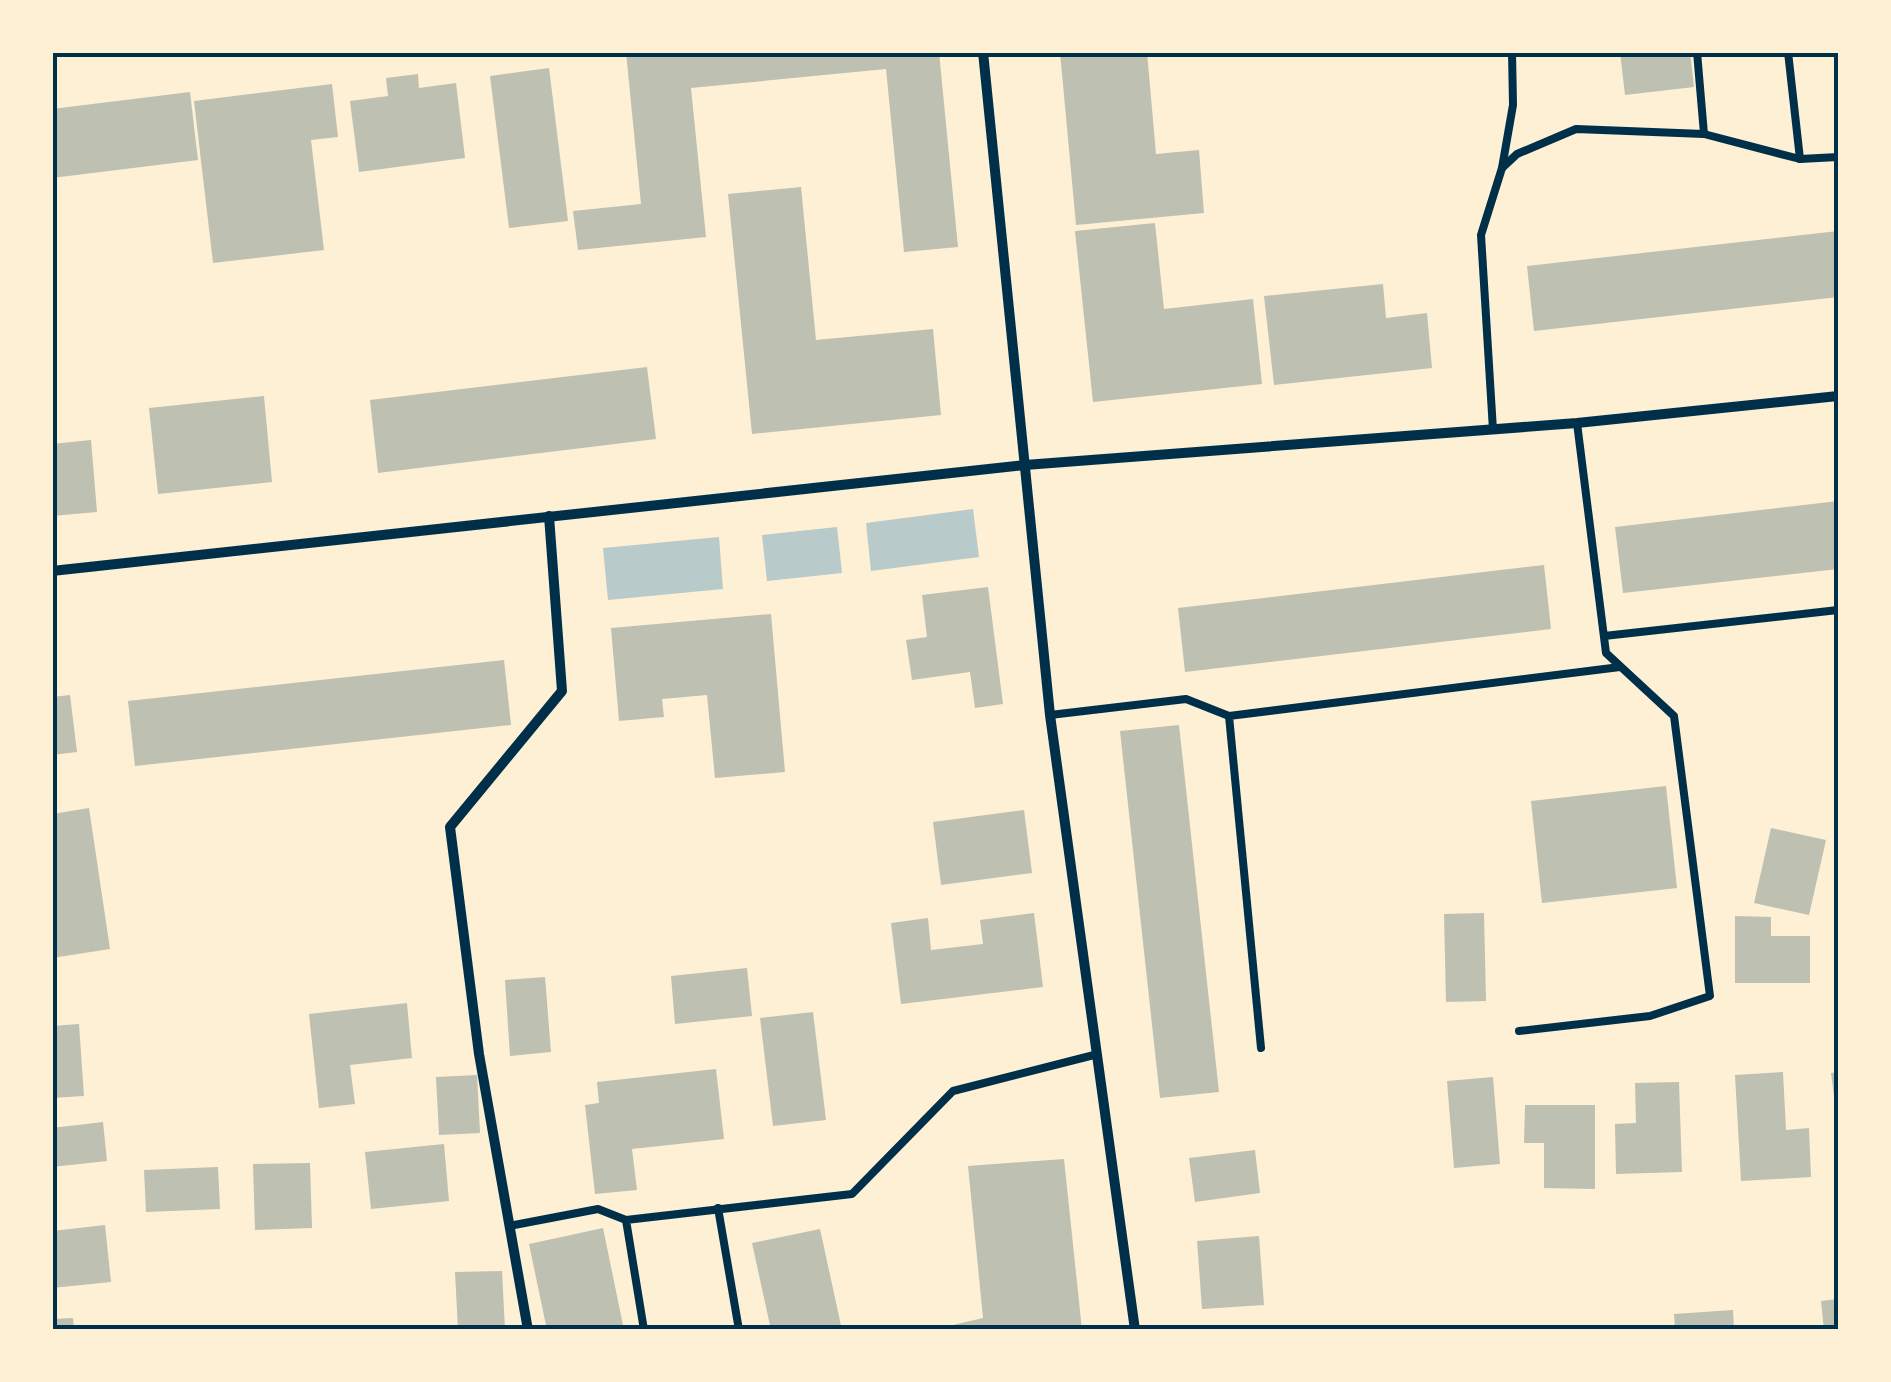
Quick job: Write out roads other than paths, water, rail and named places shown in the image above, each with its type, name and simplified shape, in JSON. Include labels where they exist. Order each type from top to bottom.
[{"type":"street","points":[[983,52],[1050,715],[1134,1330]]},
{"type":"street","points":[[52,571],[1026,465],[1578,423],[1838,396]]},
{"type":"street","points":[[528,1330],[479,1054],[450,827],[562,691],[549,516]]},
{"type":"lane","points":[[1493,430],[1481,236],[1502,168],[1512,105],[1512,52]]},
{"type":"lane","points":[[1697,52],[1704,134]]},
{"type":"lane","points":[[1788,52],[1800,159]]},
{"type":"lane","points":[[1502,168],[1517,154],[1576,130],[1704,134],[1800,159],[1838,156]]},
{"type":"lane","points":[[1519,1030],[1650,1016],[1710,996],[1674,716],[1606,653],[1578,423]]},
{"type":"lane","points":[[1604,636],[1838,610]]},
{"type":"lane","points":[[1050,715],[1186,699],[1228,716],[1620,667]]},
{"type":"lane","points":[[1228,716],[1261,1048]]},
{"type":"lane","points":[[509,1226],[598,1209],[626,1220],[852,1194],[954,1091],[1094,1054]]},
{"type":"lane","points":[[718,1208],[739,1330]]},
{"type":"lane","points":[[626,1220],[644,1330]]}]
